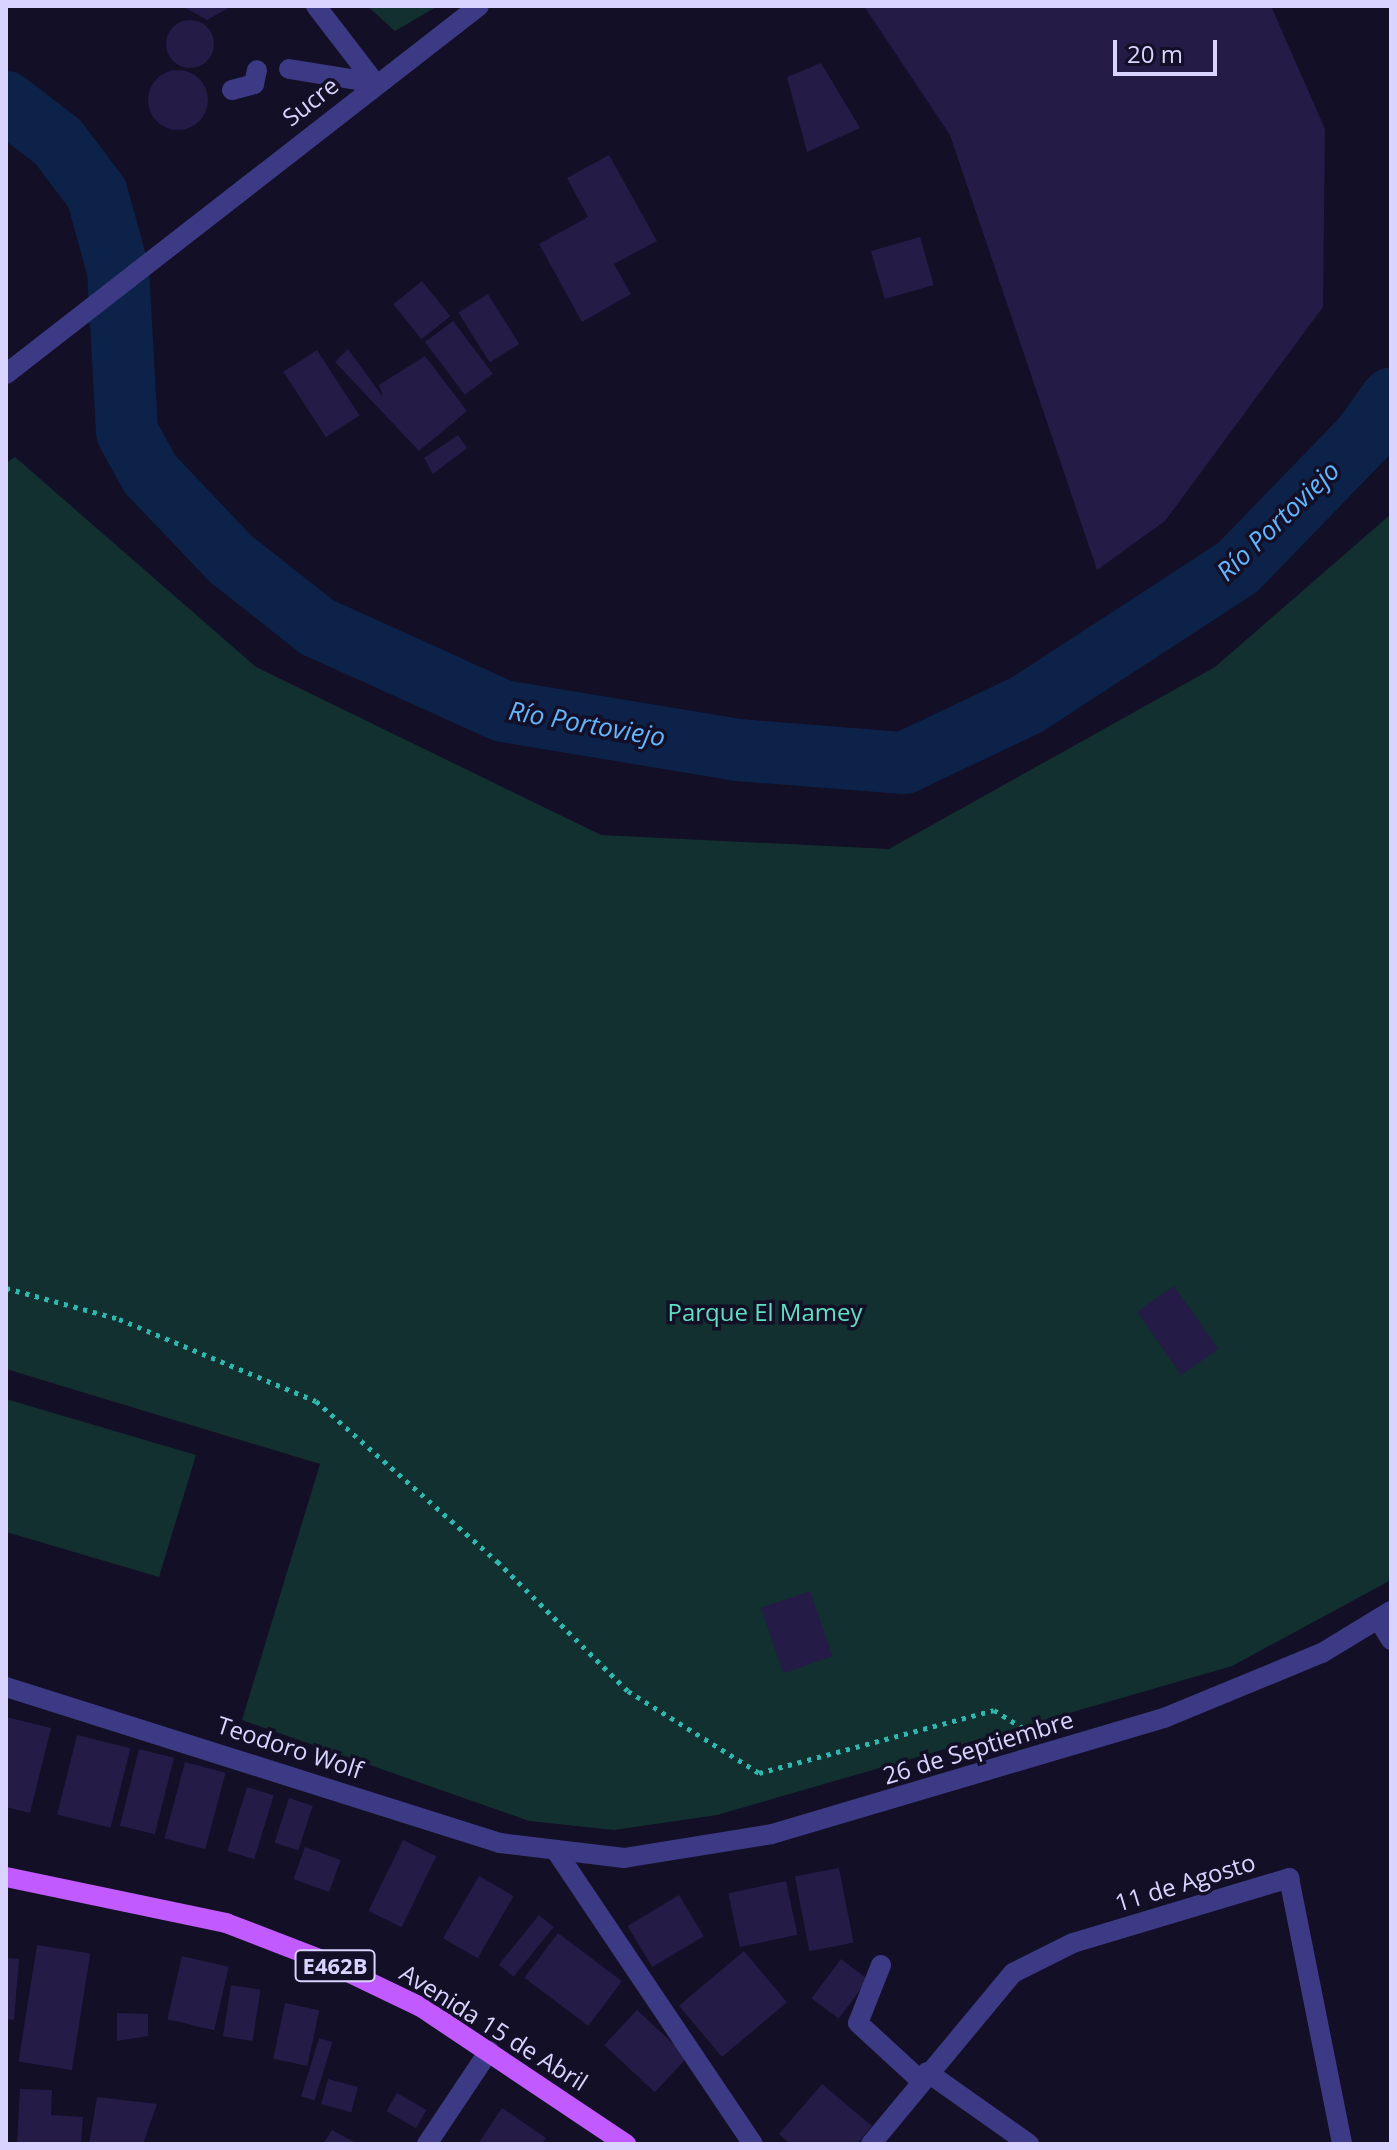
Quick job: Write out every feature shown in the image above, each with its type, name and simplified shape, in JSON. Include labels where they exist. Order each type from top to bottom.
[{"type":"main road","name":"Avenida 15 de Abril","points":[[6,1877],[226,1923],[408,2001],[489,2051],[626,2144]]},
{"type":"street","points":[[316,6],[375,83]]},
{"type":"street","name":"Sucre","points":[[6,374],[375,83],[479,6]]},
{"type":"street","points":[[289,69],[375,83]]},
{"type":"street","points":[[232,90],[254,84],[257,70]]},
{"type":"street","points":[[1385,1615],[1391,1640]]},
{"type":"street","name":"26 de Septiembre","points":[[558,1854],[624,1858],[701,1849],[1060,1750],[1247,1687],[1385,1615]]},
{"type":"street","name":"Teodoro Wolf","points":[[6,1687],[500,1843],[558,1854]]},
{"type":"street","points":[[558,1854],[753,2144]]},
{"type":"street","name":"11 de Agosto","points":[[871,2144],[990,1993],[1038,1958],[1289,1878],[1342,2144]]},
{"type":"street","points":[[881,1965],[858,2023],[924,2076],[1029,2144]]},
{"type":"street","points":[[427,2144],[489,2051]]},
{"type":"path","points":[[6,1288],[119,1319],[316,1401],[497,1561],[628,1691],[759,1773],[994,1710],[1060,1750]]},
{"type":"green space","points":[[367,6],[438,6],[395,31]]},
{"type":"green space","name":"Parque El Mamey","points":[[15,457],[256,667],[601,835],[889,849],[1215,667],[1391,514],[1391,1580],[1232,1666],[717,1815],[614,1830],[529,1821],[242,1720],[320,1464],[6,1369],[6,463]]},
{"type":"green space","points":[[6,1399],[196,1455],[159,1577],[6,1532]]},
{"type":"building","points":[[182,6],[232,6],[207,20]]},
{"type":"building","points":[[864,6],[1271,6],[1325,129],[1323,307],[1165,521],[1097,570],[950,135]]},
{"type":"building","points":[[190,20],[207,27],[214,44],[207,61],[190,68],[173,61],[166,44],[173,27]]},
{"type":"building","points":[[821,63],[860,128],[807,152],[787,77]]},
{"type":"building","points":[[178,70],[190,72],[199,79],[206,88],[206,112],[199,121],[190,128],[178,130],[166,128],[157,121],[150,112],[148,100],[150,88],[157,79],[166,72]]},
{"type":"building","points":[[609,155],[657,241],[614,264],[631,294],[582,322],[539,244],[588,217],[567,178]]},
{"type":"building","points":[[920,237],[934,285],[885,299],[871,251]]},
{"type":"building","points":[[422,281],[450,316],[422,339],[393,304]]},
{"type":"building","points":[[488,294],[519,344],[490,363],[458,313]]},
{"type":"building","points":[[453,321],[493,374],[465,395],[425,342]]},
{"type":"building","points":[[348,349],[383,397],[379,385],[425,356],[467,411],[419,451],[335,362]]},
{"type":"building","points":[[317,350],[359,415],[326,437],[283,372]]},
{"type":"building","points":[[458,435],[467,448],[433,474],[424,458]]},
{"type":"building","points":[[1174,1286],[1218,1349],[1181,1375],[1137,1312]]},
{"type":"building","points":[[810,1591],[832,1656],[783,1673],[761,1608]]},
{"type":"building","points":[[6,1717],[51,1728],[30,1813],[6,1807]]},
{"type":"building","points":[[77,1735],[130,1748],[111,1828],[57,1815]]},
{"type":"building","points":[[139,1749],[174,1758],[155,1834],[120,1826]]},
{"type":"building","points":[[185,1762],[226,1773],[205,1849],[165,1838]]},
{"type":"building","points":[[247,1787],[274,1795],[254,1859],[227,1851]]},
{"type":"building","points":[[289,1798],[313,1806],[298,1850],[274,1843]]},
{"type":"building","points":[[403,1840],[436,1856],[402,1927],[368,1911]]},
{"type":"building","points":[[305,1847],[341,1860],[329,1892],[293,1879]]},
{"type":"building","points":[[839,1868],[854,1943],[809,1951],[795,1877]]},
{"type":"building","points":[[479,1876],[514,1896],[478,1958],[443,1938]]},
{"type":"building","points":[[786,1881],[797,1935],[740,1947],[728,1893]]},
{"type":"building","points":[[679,1895],[704,1936],[652,1967],[628,1926]]},
{"type":"building","points":[[539,1915],[554,1927],[513,1977],[499,1965]]},
{"type":"building","points":[[558,1933],[622,1981],[588,2026],[524,1978]]},
{"type":"building","points":[[37,1945],[90,1953],[72,2070],[19,2062]]},
{"type":"building","points":[[744,1951],[787,2002],[722,2057],[679,2006]]},
{"type":"building","points":[[182,1956],[229,1967],[214,2030],[167,2019]]},
{"type":"building","points":[[6,1958],[19,1959],[14,2020],[6,2019]]},
{"type":"building","points":[[841,1959],[868,1979],[839,2019],[812,1998]]},
{"type":"building","points":[[231,1985],[261,1990],[252,2041],[223,2036]]},
{"type":"building","points":[[285,2003],[319,2010],[307,2066],[273,2059]]},
{"type":"building","points":[[637,2010],[687,2057],[655,2092],[604,2045]]},
{"type":"building","points":[[117,2013],[148,2014],[148,2036],[117,2041]]},
{"type":"building","points":[[319,2038],[332,2042],[315,2100],[301,2096]]},
{"type":"building","points":[[328,2079],[358,2087],[351,2112],[321,2104]]},
{"type":"building","points":[[822,2084],[872,2126],[857,2144],[790,2144],[779,2134]]},
{"type":"building","points":[[20,2089],[52,2090],[51,2115],[83,2117],[81,2144],[17,2144]]},
{"type":"building","points":[[397,2093],[426,2110],[416,2128],[386,2111]]},
{"type":"building","points":[[97,2097],[157,2104],[143,2144],[89,2144]]},
{"type":"building","points":[[502,2108],[546,2138],[542,2144],[478,2144]]},
{"type":"building","points":[[332,2130],[358,2144],[323,2144]]},
{"type":"waterway","name":"Río Portoviejo","points":[[6,102],[58,142],[97,194],[118,270],[127,432],[150,474],[232,560],[317,627],[503,711],[738,750],[904,763],[1028,704],[1237,568],[1364,437],[1391,399]]}]
